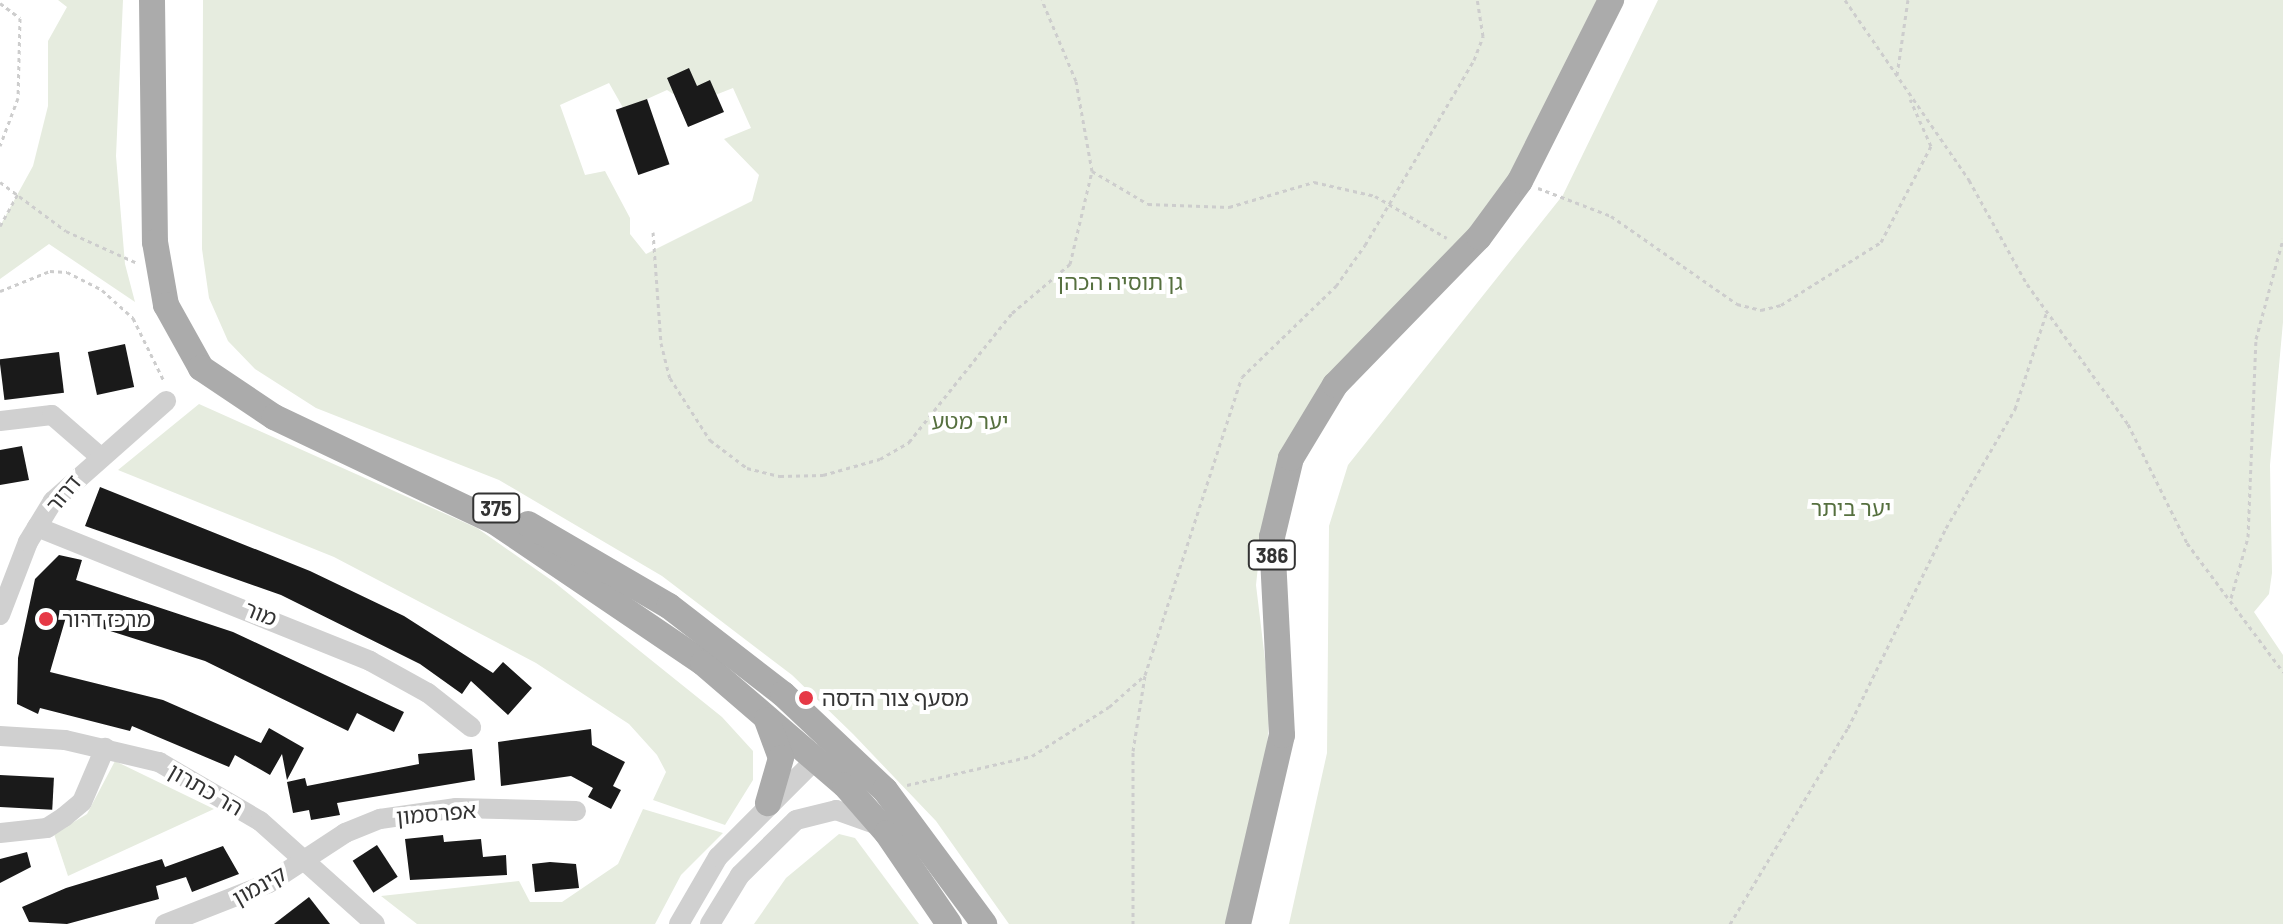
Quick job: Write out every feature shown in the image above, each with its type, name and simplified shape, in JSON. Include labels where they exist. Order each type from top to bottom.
[{"type":"main road","name":"375","points":[[152,0],[152,207],[166,305],[187,351],[232,392],[505,529],[642,618],[756,704],[815,757],[887,833],[949,924]]},
{"type":"main road","name":"386","points":[[1238,924],[1282,735],[1272,537],[1291,458],[1335,385],[1466,249],[1520,181],[1611,0]]},
{"type":"main road","name":"375","points":[[161,273],[190,346],[236,386],[467,494],[623,576],[737,655],[847,751],[885,790],[984,924]]},
{"type":"main road","points":[[756,704],[774,730],[781,758],[768,803]]},
{"type":"street","name":"דרור","points":[[0,615],[4,590],[37,527],[98,455],[166,401]]},
{"type":"street","points":[[0,421],[52,415],[98,455]]},
{"type":"street","name":"מור","points":[[37,527],[370,661],[428,693],[471,727]]},
{"type":"street","name":"הר כתרון","points":[[0,736],[105,748],[159,762],[218,792],[305,858],[375,924]]},
{"type":"street","points":[[0,833],[47,828],[64,817],[82,802],[105,748]]},
{"type":"street","points":[[679,924],[718,857],[768,803],[815,757],[847,751]]},
{"type":"street","name":"אפרסמון","points":[[305,858],[345,833],[416,811],[576,811]]},
{"type":"street","points":[[710,924],[740,875],[796,820],[849,812],[887,833]]},
{"type":"street","name":"קינמון","points":[[165,924],[232,901],[305,858]]},
{"type":"path","points":[[653,232],[661,343],[687,412],[710,440],[747,468],[780,476],[823,475],[880,459],[909,442],[1012,313],[1070,264],[1092,171],[1076,81],[1042,0]]},
{"type":"path","points":[[1133,924],[1133,751],[1145,675],[1242,377],[1336,286],[1474,60],[1483,36],[1477,0]]},
{"type":"path","points":[[1845,0],[2047,311],[2128,424],[2187,543],[2231,598],[2283,672]]},
{"type":"path","points":[[1520,181],[1611,216],[1737,304],[1761,310],[1781,305],[1856,264],[1893,223],[1931,146],[1896,76],[1908,0]]},
{"type":"path","points":[[0,3],[20,18],[18,98],[0,146]]},
{"type":"path","points":[[1092,171],[1148,204],[1229,207],[1314,182],[1387,202],[1466,249]]},
{"type":"path","points":[[0,182],[66,231],[161,273]]},
{"type":"path","points":[[0,226],[18,193]]},
{"type":"path","points":[[2231,598],[2248,537],[2256,339],[2283,239]]},
{"type":"path","points":[[0,291],[50,271],[67,272],[102,290],[133,318],[164,372],[166,401]]},
{"type":"path","points":[[1730,924],[1848,728],[1946,528],[2015,409],[2047,311]]},
{"type":"path","points":[[885,790],[1032,756],[1109,707],[1145,675]]},
{"type":"green space","points":[[58,0],[123,0],[116,156],[125,264],[135,302],[49,244],[0,279],[0,226],[33,166],[48,106],[48,41],[67,7]]},
{"type":"green space","name":"יער מטע","points":[[203,0],[1601,0],[1531,147],[1455,254],[1370,330],[1289,437],[1263,520],[1256,585],[1270,701],[1267,750],[1227,924],[1009,924],[936,821],[853,734],[792,675],[662,576],[499,480],[316,408],[255,369],[228,341],[209,298],[202,249]],"holes":[[[609,83],[630,120],[636,104],[667,90],[690,105],[733,88],[751,128],[724,139],[759,175],[752,201],[646,254],[630,234],[630,218],[605,171],[585,175],[560,105]]]},
{"type":"green space","name":"יער ביתר","points":[[1658,0],[2283,0],[2283,322],[2270,465],[2272,573],[2269,594],[2254,612],[2283,655],[2283,924],[1289,924],[1327,753],[1329,526],[1348,465],[1563,195]]},
{"type":"green space","points":[[199,404],[477,528],[554,582],[722,717],[753,751],[753,780],[725,825],[653,800],[666,772],[657,755],[629,724],[536,663],[334,557],[118,470]]},
{"type":"green space","points":[[115,761],[214,809],[68,876],[54,834],[87,814]]},
{"type":"green space","points":[[643,809],[723,833],[681,875],[655,924],[417,924],[381,896],[519,881],[530,902],[562,902],[618,864]]},
{"type":"green space","points":[[839,834],[855,838],[919,924],[754,924],[786,878]]},
{"type":"building","points":[[689,68],[697,86],[710,80],[724,112],[688,127],[667,78]]},
{"type":"building","points":[[647,99],[669,164],[638,175],[616,110]]},
{"type":"building","points":[[125,344],[134,387],[97,395],[88,352]]},
{"type":"building","points":[[59,352],[64,393],[4,400],[0,359]]},
{"type":"building","points":[[22,446],[29,480],[0,485],[0,450]]},
{"type":"building","points":[[100,487],[310,571],[404,616],[493,673],[503,662],[532,688],[508,715],[471,681],[462,694],[420,664],[281,595],[85,526]]},
{"type":"building","points":[[59,555],[82,560],[76,580],[233,632],[404,712],[394,732],[357,713],[348,731],[205,661],[66,617],[50,672],[163,700],[261,743],[269,728],[304,748],[287,780],[282,754],[270,775],[235,755],[229,767],[132,726],[130,731],[40,708],[38,714],[17,704],[18,658],[35,579]]},
{"type":"building","points":[[591,729],[592,745],[625,762],[613,786],[621,790],[611,809],[588,797],[593,788],[571,776],[501,786],[498,742]]},
{"type":"building","points":[[472,749],[475,780],[337,803],[340,815],[311,820],[309,810],[293,813],[287,782],[305,778],[307,786],[419,764],[418,754]]},
{"type":"building","points":[[0,775],[54,778],[52,810],[0,807]]},
{"type":"building","points":[[443,835],[444,842],[481,839],[483,857],[506,855],[507,875],[410,880],[405,839]]},
{"type":"building","points":[[377,845],[398,877],[373,893],[353,861]]},
{"type":"building","points":[[223,846],[239,874],[192,892],[186,877],[156,886],[159,899],[67,924],[29,922],[22,907],[66,888],[162,859],[165,867]]},
{"type":"building","points":[[27,852],[31,867],[0,883],[0,859]]},
{"type":"building","points":[[532,864],[576,864],[579,888],[535,892]]},
{"type":"building","points":[[309,897],[330,924],[274,924]]},
{"type":"place","name":"מרכז דרור","points":[[46,619]]},
{"type":"place","name":"מסעף צור הדסה","points":[[806,698]]},
{"type":"park label","name":"גן תוסיה הכהן","points":[[1120,282]]}]
